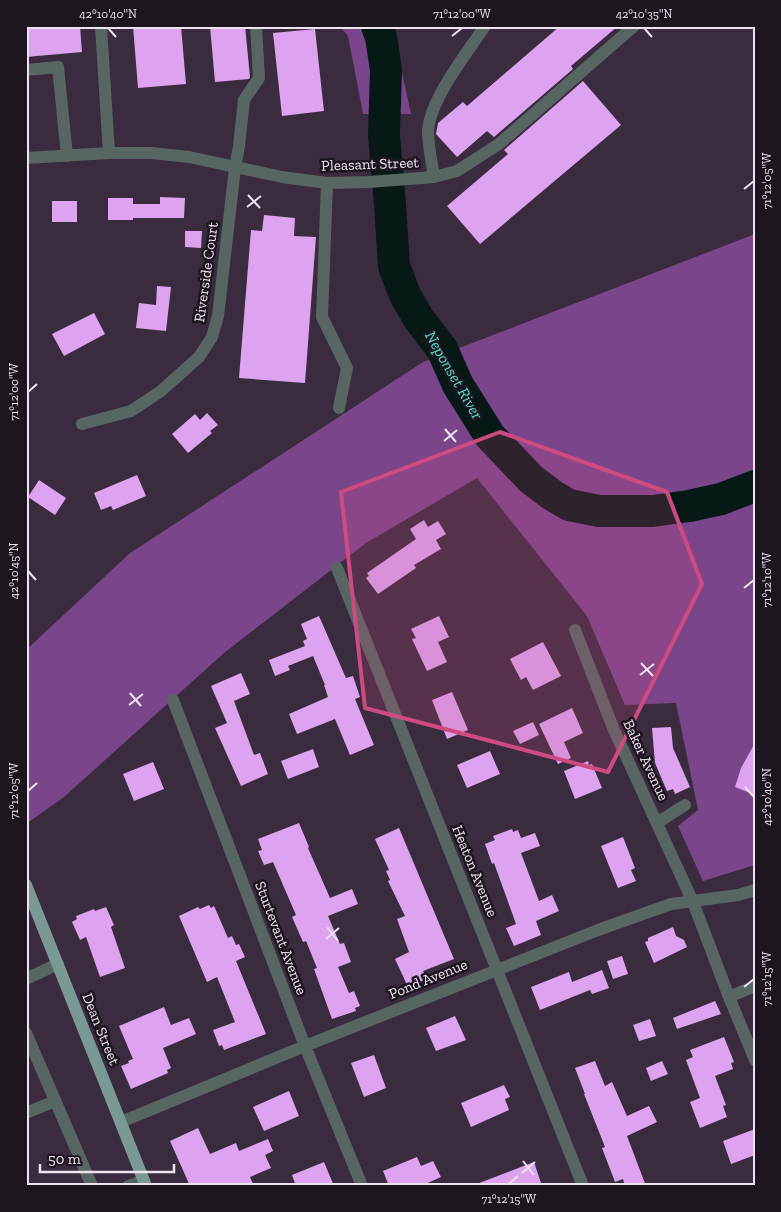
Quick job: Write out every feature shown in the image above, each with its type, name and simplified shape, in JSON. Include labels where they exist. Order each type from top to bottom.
[{"type":"main road","name":"Dean Street","points":[[26,885],[145,1183]]},
{"type":"street","points":[[102,26],[108,153]]},
{"type":"street","name":"Riverside Court","points":[[82,424],[132,411],[162,391],[199,357],[212,337],[218,316],[244,100],[259,78],[256,26]]},
{"type":"street","points":[[434,177],[428,132],[430,118],[444,87],[485,26]]},
{"type":"street","name":"Pleasant Street","points":[[26,158],[108,153],[152,153],[189,157],[282,177],[327,183],[412,180],[434,177],[457,171],[499,144],[634,26]]},
{"type":"street","points":[[26,70],[58,67],[67,156]]},
{"type":"street","points":[[327,183],[322,317],[347,368],[339,408]]},
{"type":"street","name":"Heaton Avenue","points":[[337,568],[583,1186]]},
{"type":"street","name":"Baker Avenue","points":[[575,630],[614,730],[693,902],[728,997],[755,1060]]},
{"type":"street","name":"Sturtevant Avenue","points":[[173,700],[305,1046],[362,1186]]},
{"type":"street","points":[[657,823],[685,805]]},
{"type":"street","name":"Pond Avenue","points":[[121,1122],[496,969],[598,930],[671,904],[738,895],[755,890]]},
{"type":"street","points":[[26,979],[58,964]]},
{"type":"street","points":[[728,997],[755,986]]},
{"type":"street","points":[[26,1033],[92,1186]]},
{"type":"street","points":[[26,1113],[55,1101]]},
{"type":"street","points":[[128,1186],[145,1183]]},
{"type":"highlighted area","points":[[500,432],[667,492],[702,584],[608,772],[365,708],[341,492]]},
{"type":"shaded area","points":[[340,26],[392,26],[411,114],[363,114],[348,36]]},
{"type":"shaded area","points":[[755,234],[755,865],[703,881],[678,826],[698,810],[676,703],[625,705],[587,616],[477,478],[366,543],[224,653],[64,797],[26,824],[26,650],[130,553],[423,362]]},
{"type":"building","points":[[26,26],[80,26],[82,52],[26,57]]},
{"type":"building","points":[[133,26],[181,26],[186,84],[138,88]]},
{"type":"building","points":[[210,26],[245,26],[249,79],[215,82]]},
{"type":"building","points":[[560,26],[618,26],[571,66],[573,69],[494,137],[487,131],[457,157],[436,134],[438,123],[463,102],[467,106]]},
{"type":"building","points":[[315,29],[324,111],[282,116],[273,33]]},
{"type":"building","points":[[583,81],[621,125],[480,244],[447,206],[508,154],[504,150]]},
{"type":"building","points":[[160,197],[185,198],[184,218],[108,220],[108,198],[133,198],[133,204],[160,204]]},
{"type":"building","points":[[52,201],[77,201],[77,222],[52,222]]},
{"type":"building","points":[[264,215],[295,218],[294,236],[316,237],[305,383],[239,378],[251,230],[262,231]]},
{"type":"building","points":[[185,231],[202,231],[201,248],[185,247]]},
{"type":"building","points":[[157,286],[171,287],[166,331],[136,328],[139,303],[156,305]]},
{"type":"building","points":[[94,313],[105,334],[64,356],[52,334]]},
{"type":"building","points":[[207,413],[218,425],[210,431],[212,433],[188,453],[172,434],[195,414],[200,420]]},
{"type":"building","points":[[137,475],[146,496],[113,510],[111,506],[101,510],[94,493]]},
{"type":"building","points":[[39,480],[66,498],[55,515],[28,497]]},
{"type":"building","points":[[424,520],[428,527],[438,521],[446,534],[436,540],[441,549],[414,565],[416,568],[378,594],[366,578],[369,576],[367,573],[416,539],[410,529]]},
{"type":"building","points":[[319,616],[346,678],[353,676],[360,697],[355,699],[374,745],[350,755],[335,719],[297,734],[289,714],[328,697],[313,656],[288,666],[290,670],[275,676],[269,660],[305,646],[303,641],[307,639],[301,624]]},
{"type":"building","points":[[439,616],[449,637],[438,642],[447,662],[427,671],[412,639],[416,638],[411,629]]},
{"type":"building","points":[[543,642],[561,676],[533,690],[526,677],[521,680],[510,659]]},
{"type":"building","points":[[241,673],[250,694],[234,701],[254,755],[260,753],[268,774],[241,786],[215,728],[227,723],[211,686]]},
{"type":"building","points":[[452,692],[468,730],[447,739],[432,700]]},
{"type":"building","points":[[572,708],[583,733],[564,742],[571,758],[558,764],[539,724]]},
{"type":"building","points":[[533,722],[539,735],[520,744],[513,731]]},
{"type":"building","points":[[671,727],[673,748],[690,787],[675,794],[673,789],[667,791],[655,763],[652,728]]},
{"type":"building","points":[[755,743],[755,795],[735,787],[741,768]]},
{"type":"building","points":[[313,749],[319,767],[288,779],[281,761]]},
{"type":"building","points":[[490,751],[500,774],[467,788],[457,765]]},
{"type":"building","points":[[588,761],[589,765],[592,764],[602,788],[575,799],[564,771]]},
{"type":"building","points":[[153,762],[164,789],[134,801],[123,774]]},
{"type":"building","points":[[299,823],[330,898],[352,889],[358,904],[328,916],[340,944],[344,943],[351,962],[338,967],[349,993],[354,991],[360,1006],[355,1008],[356,1011],[332,1019],[314,969],[317,968],[306,941],[303,942],[292,917],[296,915],[273,862],[264,865],[258,851],[262,850],[258,839]]},
{"type":"building","points":[[399,828],[454,959],[423,971],[427,979],[408,987],[395,959],[409,952],[397,919],[405,916],[388,881],[390,880],[386,871],[389,870],[375,839]]},
{"type":"building","points":[[512,829],[513,832],[518,830],[521,838],[535,833],[540,846],[521,853],[539,901],[552,895],[559,911],[536,921],[541,935],[514,946],[506,928],[516,924],[494,863],[492,864],[485,844],[495,840],[493,836]]},
{"type":"building","points":[[623,837],[635,868],[631,870],[636,881],[618,888],[601,846]]},
{"type":"building","points":[[209,905],[211,908],[214,906],[228,938],[232,936],[236,945],[239,944],[245,957],[236,961],[266,1034],[224,1050],[222,1045],[219,1046],[213,1030],[235,1022],[217,977],[207,982],[179,916],[198,907],[200,909]]},
{"type":"building","points":[[106,907],[114,925],[111,927],[125,968],[100,977],[86,937],[80,940],[72,922],[77,919],[76,916],[94,909],[95,911]]},
{"type":"building","points":[[673,927],[676,936],[684,940],[687,947],[654,963],[645,942],[648,941],[648,938]]},
{"type":"building","points":[[622,956],[628,974],[613,979],[607,961]]},
{"type":"building","points":[[602,970],[609,988],[592,994],[590,990],[540,1010],[531,987],[569,972],[572,982]]},
{"type":"building","points":[[715,1001],[721,1014],[677,1029],[673,1018]]},
{"type":"building","points":[[164,1007],[171,1025],[189,1018],[196,1034],[163,1048],[171,1068],[167,1070],[168,1073],[131,1089],[121,1066],[133,1059],[119,1026]]},
{"type":"building","points":[[455,1016],[466,1040],[436,1051],[426,1028]]},
{"type":"building","points":[[650,1019],[656,1036],[639,1041],[633,1025]]},
{"type":"building","points":[[724,1037],[734,1062],[731,1063],[733,1069],[715,1076],[726,1105],[723,1106],[727,1117],[700,1128],[690,1102],[700,1098],[686,1060],[693,1057],[690,1050]]},
{"type":"building","points":[[374,1055],[386,1088],[364,1097],[351,1063]]},
{"type":"building","points":[[595,1061],[605,1086],[612,1082],[627,1116],[649,1106],[657,1122],[627,1136],[646,1186],[625,1186],[623,1179],[615,1182],[602,1148],[605,1147],[575,1068]]},
{"type":"building","points":[[662,1061],[668,1074],[651,1081],[646,1068]]},
{"type":"building","points":[[504,1085],[510,1097],[505,1099],[509,1110],[471,1127],[461,1103]]},
{"type":"building","points":[[289,1091],[299,1116],[264,1131],[253,1107]]},
{"type":"building","points":[[198,1128],[210,1154],[236,1143],[239,1151],[268,1139],[273,1151],[265,1155],[271,1168],[250,1177],[254,1186],[190,1186],[170,1141]]},
{"type":"building","points":[[755,1129],[755,1155],[731,1164],[723,1141]]},
{"type":"building","points":[[417,1157],[421,1166],[433,1161],[441,1177],[421,1186],[389,1186],[383,1171]]},
{"type":"building","points":[[324,1162],[334,1186],[296,1186],[292,1175]]},
{"type":"building","points":[[534,1162],[542,1186],[474,1186],[474,1185]]},
{"type":"waterway","name":"Neponset River","points":[[377,26],[381,37],[386,70],[384,135],[394,266],[405,295],[419,319],[442,349],[458,385],[490,436],[531,479],[552,495],[569,505],[599,511],[653,511],[689,506],[721,499],[755,486]]}]
